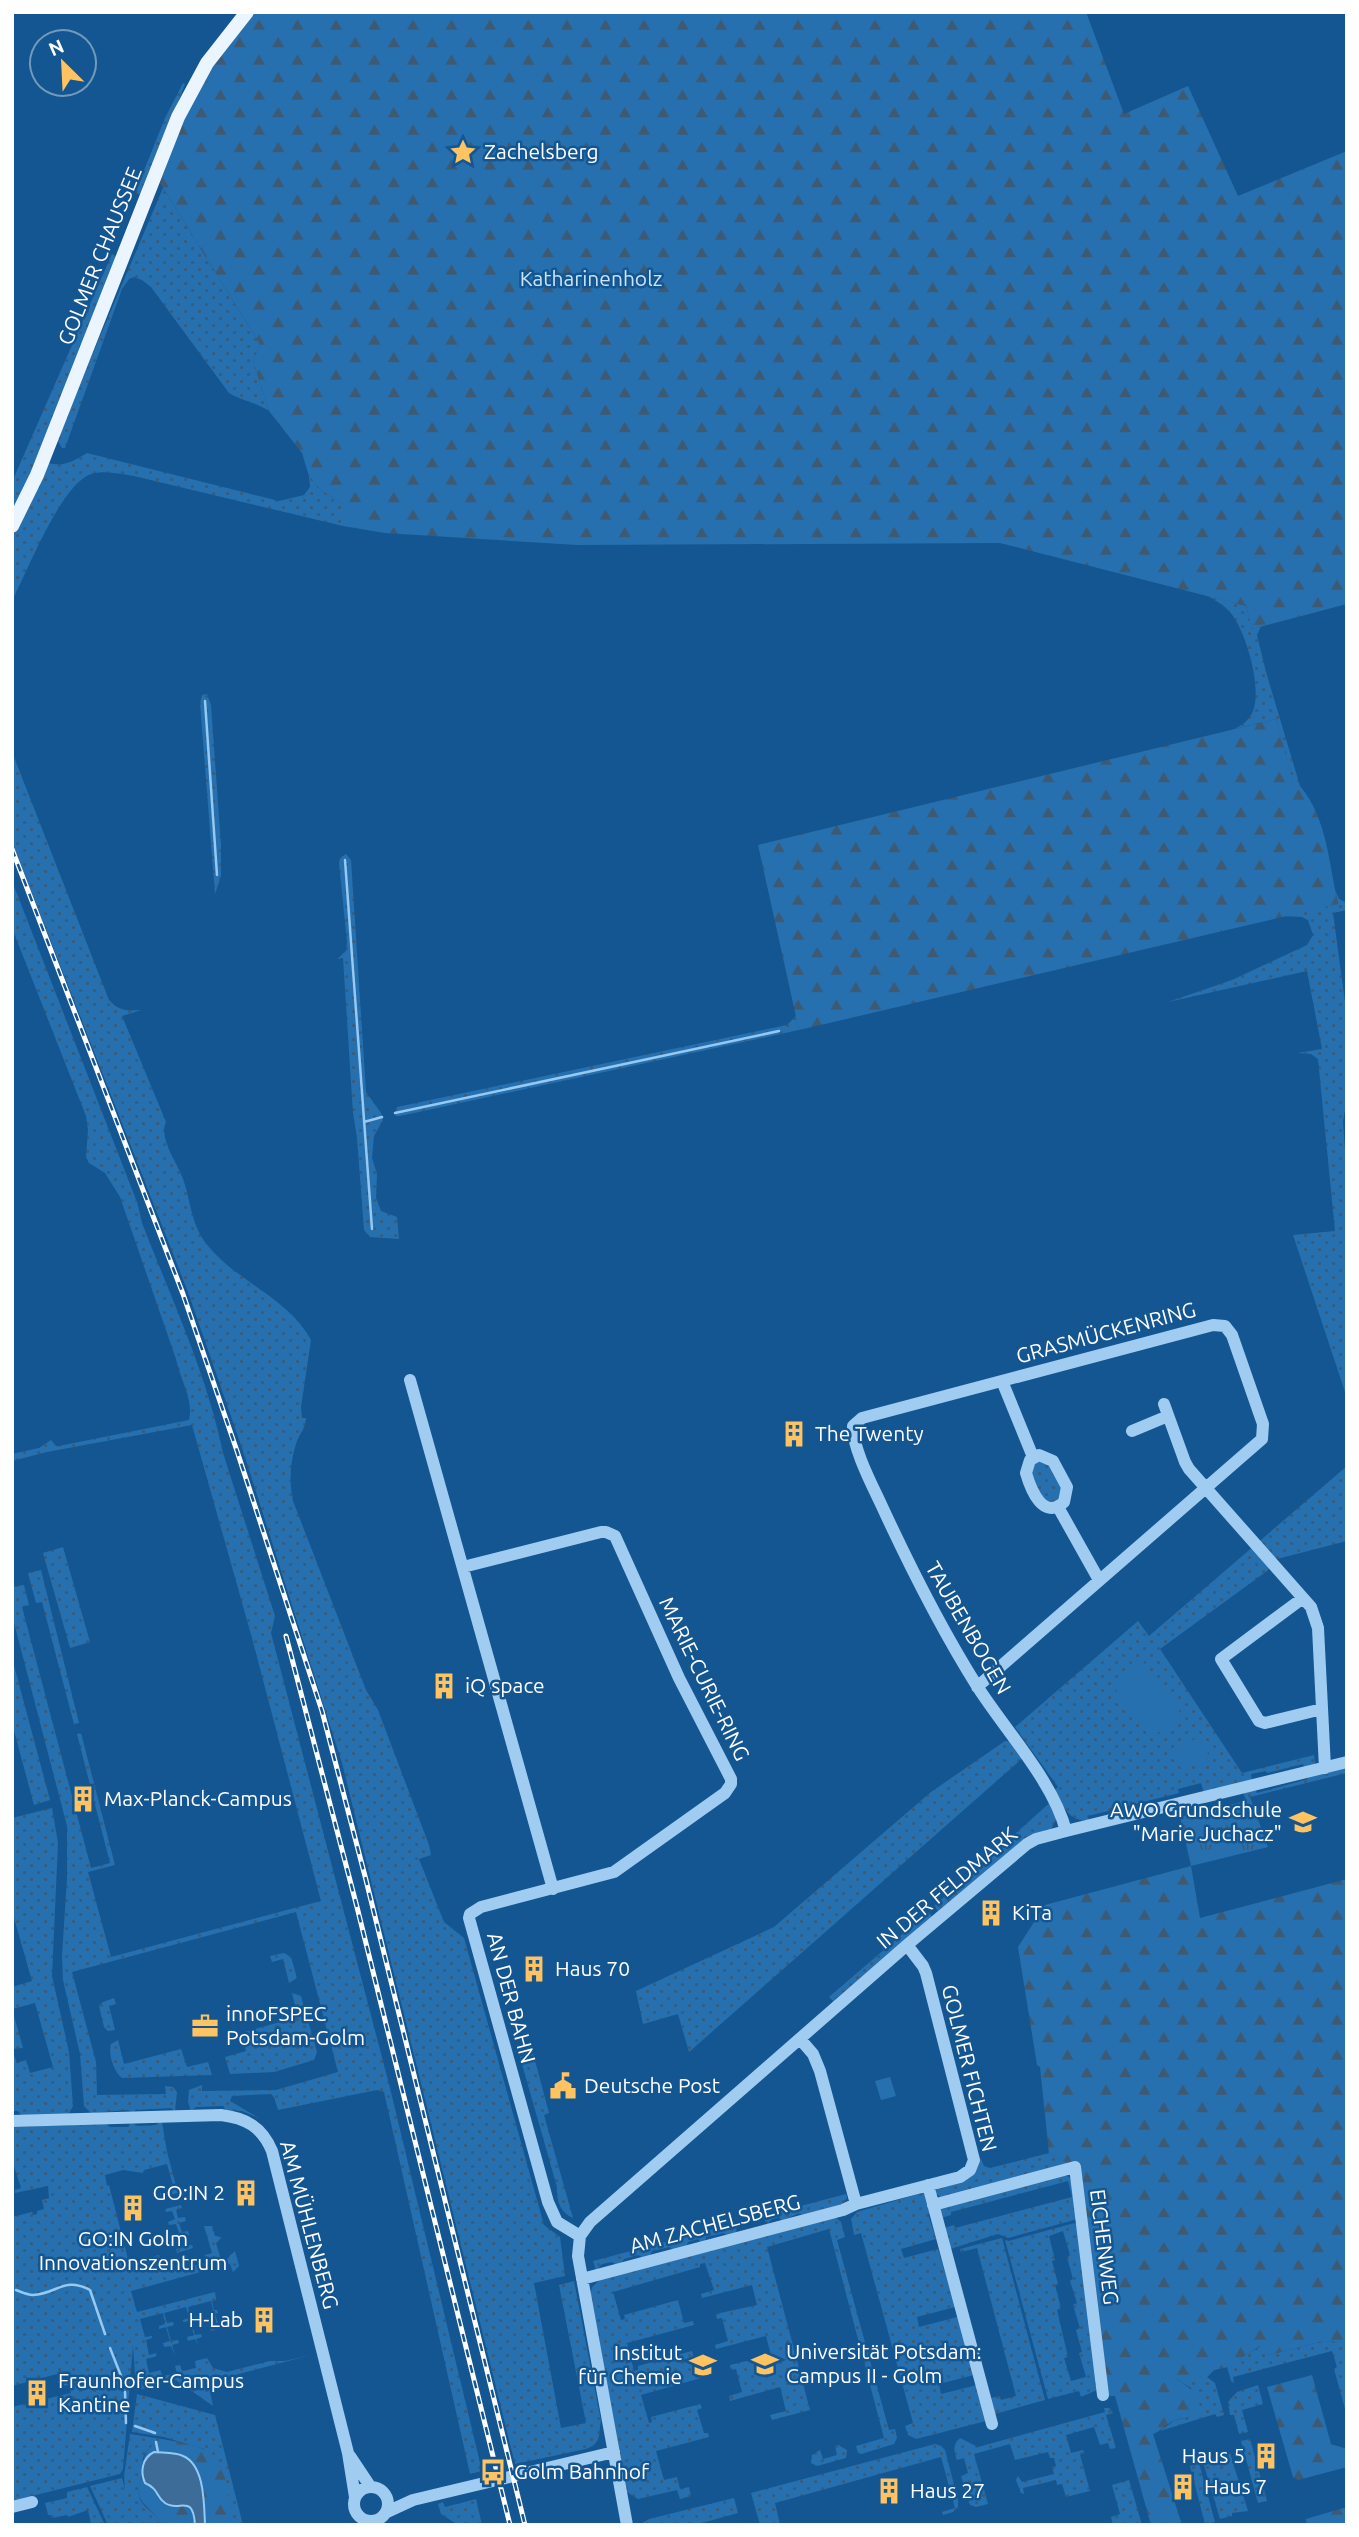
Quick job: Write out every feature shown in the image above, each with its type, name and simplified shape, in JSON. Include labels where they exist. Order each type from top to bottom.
[{"type":"main road","name":"GOLMER CHAUSSEE","points":[[12,526],[37,475],[178,117],[207,63],[247,12]]},
{"type":"street","name":"GRASMÜCKENRING","points":[[853,1436],[853,1426],[862,1418],[1213,1325],[1224,1326],[1232,1335],[1263,1424],[1264,1434],[1258,1443],[978,1687]]},
{"type":"street","points":[[410,1380],[553,1889]]},
{"type":"street","points":[[1002,1381],[1033,1457]]},
{"type":"street","points":[[1132,1431],[1166,1410],[1185,1461],[1311,1607],[1318,1628],[1325,1768]]},
{"type":"street","name":"TAUBENBOGEN","points":[[853,1436],[905,1557],[939,1622],[978,1687],[1055,1799],[1066,1831]]},
{"type":"street","points":[[1044,1455],[1056,1465],[1068,1492],[1064,1502],[1058,1507],[1046,1508],[1038,1501],[1026,1473],[1027,1464],[1033,1457],[1044,1455]]},
{"type":"street","points":[[1058,1507],[1099,1580]]},
{"type":"street","name":"MARIE-CURIE-RING","points":[[463,1567],[601,1532],[611,1533],[618,1541],[679,1678],[731,1779],[725,1793],[619,1869],[481,1907],[474,1910],[469,1918]]},
{"type":"street","points":[[1303,1598],[1221,1659],[1259,1721],[1269,1722],[1322,1709]]},
{"type":"street","name":"IN DER FELDMARK","points":[[580,2236],[598,2214],[1018,1850],[1036,1839],[1347,1762]]},
{"type":"street","name":"AN DER BAHN","points":[[469,1918],[548,2202],[557,2222],[580,2236]]},
{"type":"street","name":"GOLMER FICHTEN","points":[[856,2204],[966,2174],[974,2160],[923,1966],[907,1945]]},
{"type":"street","points":[[800,2039],[813,2054],[820,2071],[856,2204]]},
{"type":"street","name":"AM MÜHLENBERG","points":[[12,2121],[221,2115],[244,2119],[261,2131],[272,2151],[348,2453],[354,2507],[363,2519],[376,2520],[413,2500],[614,2452]]},
{"type":"street","name":"EICHENWEG","points":[[933,2205],[1075,2167],[1103,2395]]},
{"type":"street","points":[[928,2185],[992,2424]]},
{"type":"street","name":"AM ZACHELSBERG","points":[[582,2279],[835,2212],[856,2204]]},
{"type":"street","points":[[580,2236],[578,2256],[627,2525]]},
{"type":"street","name":"AM MÜHLENBERG","points":[[348,2453],[370,2486],[379,2488],[386,2495],[413,2500]]},
{"type":"street","points":[[355,2497],[370,2486]]},
{"type":"street","points":[[386,2495],[387,2512]]},
{"type":"street","points":[[12,2507],[32,2502]]},
{"type":"green space","name":"Katharinenholz","points":[[254,12],[1086,12],[1124,114],[1188,86],[1238,196],[1347,151],[1347,604],[1252,629],[1246,606],[1000,543],[577,545],[385,533],[343,526],[343,504],[321,490],[309,476],[302,453],[269,411],[253,361],[260,344],[160,183],[185,114],[212,66]]},
{"type":"green space","points":[[183,83],[185,84],[142,195],[135,193],[165,118]]},
{"type":"green space","points":[[163,188],[260,344],[253,361],[269,411],[229,393],[151,287],[134,277],[129,279],[122,289],[65,448],[62,448],[58,441],[65,419]]},
{"type":"green space","points":[[112,254],[118,257],[48,438],[12,513],[12,482]]},
{"type":"green space","points":[[87,453],[279,501],[304,495],[310,487],[309,476],[321,490],[343,504],[343,526],[134,476],[91,474],[68,494],[57,511],[12,601],[12,538],[30,506],[48,463],[68,463]]},
{"type":"green space","points":[[1208,596],[1246,606],[1252,629],[1261,626],[1257,635],[1266,672],[1300,786],[1294,787],[1276,719],[1234,729],[1245,722],[1253,711],[1256,689],[1252,662],[1233,616]]},
{"type":"green space","points":[[207,694],[211,705],[221,845],[221,876],[215,894],[200,703],[202,695]]},
{"type":"green space","points":[[1276,719],[1294,786],[1300,786],[1309,799],[1322,827],[1338,904],[799,1030],[758,845]]},
{"type":"green space","points":[[12,752],[109,1000],[123,1009],[141,1010],[122,1016],[166,1122],[166,1141],[184,1181],[200,1234],[217,1256],[289,1312],[311,1340],[301,1407],[302,1418],[306,1418],[291,1465],[293,1501],[366,1690],[378,1710],[429,1845],[431,1855],[419,1859],[444,1922],[464,1938],[544,2225],[560,2237],[565,2276],[534,2283],[561,2428],[586,2423],[559,2285],[574,2281],[601,2421],[599,2437],[595,2444],[586,2449],[515,2464],[342,1763],[245,1457],[188,1292],[12,842]]},
{"type":"green space","points":[[346,854],[351,860],[366,1092],[383,1120],[374,1136],[372,1158],[377,1174],[376,1198],[381,1211],[397,1217],[399,1239],[370,1237],[364,1230],[343,958],[337,959],[346,951],[347,942],[339,863],[340,858]]},
{"type":"green space","points":[[12,881],[198,1365],[275,1616],[271,1633],[390,2088],[482,2471],[470,2474],[384,2092],[377,2090],[278,2110],[271,2094],[232,2096],[230,2101],[259,2118],[242,2111],[226,2110],[223,2106],[196,2107],[191,2111],[188,2102],[189,2090],[202,2085],[202,2091],[276,2090],[338,2072],[296,1912],[72,1972],[96,2062],[97,2095],[166,2094],[165,2086],[173,2087],[177,2092],[175,2111],[171,2108],[91,2113],[84,2106],[80,2054],[63,1980],[67,1826],[12,1615],[12,1587],[24,1585],[29,1605],[22,1607],[91,1868],[110,1863],[77,1734],[81,1733],[115,1865],[88,1872],[111,1957],[321,1901],[252,1638],[192,1425],[12,1461],[12,1454],[39,1448],[51,1440],[59,1446],[189,1420],[190,1405],[120,1197],[105,1173],[89,1163],[86,1157],[86,1116],[12,928]]},
{"type":"green space","points":[[1335,890],[1339,899],[1347,903],[1347,910],[1333,913],[1347,1017],[1347,1097],[1343,1122],[1347,1178],[1347,1398],[1293,1235],[1335,1231],[1318,1059],[1311,1054],[1298,1053],[1322,1049],[1307,971],[1168,1002],[1232,980],[1307,945],[1313,935],[1308,920],[1281,916],[1338,904]]},
{"type":"green space","points":[[796,1016],[799,1030],[400,1116],[395,1113],[397,1107],[787,1025]]},
{"type":"green space","points":[[1046,1459],[1064,1491],[1057,1503],[1043,1502],[1030,1467],[1032,1463]]},
{"type":"green space","points":[[1347,1466],[1347,1541],[1277,1559],[1267,1571],[1160,1649],[1242,1773],[1314,1755],[1315,1764],[1251,1774],[1252,1780],[1204,1793],[1201,1783],[1178,1789],[1179,1793],[1088,1816],[1089,1820],[1072,1816],[1054,1791],[1058,1787],[1015,1727],[1138,1621],[1149,1636]]},
{"type":"green space","points":[[63,1547],[90,1642],[70,1648],[43,1553]]},
{"type":"green space","points":[[41,1570],[79,1723],[74,1724],[42,1602],[36,1603],[28,1573]]},
{"type":"green space","points":[[12,1658],[50,1800],[34,1805],[12,1723]]},
{"type":"green space","points":[[1143,1661],[1182,1715],[1151,1738],[1111,1683]]},
{"type":"green space","points":[[1200,1737],[1210,1758],[1182,1771],[1172,1749]]},
{"type":"green space","points":[[1005,1741],[1015,1742],[1025,1756],[689,2052],[678,2014],[643,2024],[636,1991],[774,1927],[931,1792]]},
{"type":"green space","points":[[1347,1766],[1347,1773],[1250,1797],[1246,1801],[1243,1792],[1255,1789],[1257,1793]]},
{"type":"green space","points":[[1250,1797],[1268,1847],[1191,1866],[1180,1817],[1245,1801]]},
{"type":"green space","points":[[1053,1800],[1058,1816],[1051,1829],[1022,1841],[938,1911],[934,1906]]},
{"type":"green space","points":[[52,1808],[58,1843],[52,1976],[69,2052],[73,2106],[69,2113],[63,2115],[21,2115],[18,2111],[12,2111],[12,2049],[17,2063],[26,2060],[30,2073],[53,2067],[35,2003],[12,2009],[12,1987],[32,1981],[12,1911],[12,1818]]},
{"type":"green space","points":[[1191,1866],[1200,1918],[1347,1879],[1347,2349],[1344,2342],[1323,2341],[1269,2355],[1260,2346],[1227,2367],[1214,2370],[1207,2377],[1176,2379],[1198,2398],[1199,2408],[1193,2416],[1175,2420],[1153,2434],[1182,2525],[1151,2525],[1115,2396],[1103,2395],[1075,2167],[1049,2153],[1040,2067],[1037,2065],[1018,1947],[1045,1905]]},
{"type":"green space","points":[[928,1912],[932,1916],[833,2001],[829,1997]]},
{"type":"green space","points":[[284,1953],[291,1957],[297,1978],[289,1983],[283,1959],[272,1962],[270,1956]]},
{"type":"green space","points":[[292,1993],[301,1996],[317,2052],[314,2060],[274,2072],[230,2074],[225,2057],[246,2051],[241,2033],[298,2017]]},
{"type":"green space","points":[[114,1998],[116,2004],[109,2006],[115,2030],[108,2031],[104,2027],[99,2006]]},
{"type":"green space","points":[[12,2009],[23,2048],[12,2049]]},
{"type":"green space","points":[[118,2040],[124,2064],[181,2049],[187,2067],[208,2062],[212,2075],[122,2078],[114,2067],[110,2052],[111,2044]]},
{"type":"green space","points":[[533,2053],[549,2113],[544,2115],[573,2218],[565,2213],[558,2201],[557,2187],[520,2057]]},
{"type":"green space","points":[[890,2077],[896,2096],[881,2100],[875,2081]]},
{"type":"green space","points":[[162,2122],[178,2193],[161,2197],[160,2193],[174,2189],[167,2164],[144,2170],[143,2173],[123,2170],[105,2175],[129,2263],[159,2255],[162,2268],[170,2266],[172,2272],[206,2262],[205,2255],[212,2253],[204,2226],[212,2226],[215,2236],[222,2237],[216,2243],[222,2263],[235,2251],[239,2266],[233,2272],[230,2264],[131,2291],[137,2312],[215,2292],[216,2300],[212,2301],[214,2310],[218,2313],[215,2314],[219,2326],[222,2328],[211,2331],[210,2328],[217,2326],[211,2301],[188,2307],[190,2317],[197,2316],[198,2319],[191,2321],[195,2335],[201,2334],[202,2337],[196,2339],[198,2346],[195,2339],[188,2341],[187,2337],[194,2335],[190,2321],[183,2322],[189,2318],[186,2307],[164,2313],[167,2323],[173,2322],[174,2325],[167,2327],[171,2341],[178,2340],[179,2343],[172,2345],[175,2356],[171,2346],[164,2347],[163,2343],[170,2341],[166,2327],[159,2329],[159,2326],[165,2324],[163,2313],[140,2319],[145,2337],[152,2336],[146,2340],[149,2355],[156,2353],[157,2356],[146,2359],[149,2373],[160,2370],[163,2376],[177,2373],[175,2366],[180,2365],[182,2371],[196,2368],[195,2361],[207,2358],[213,2368],[227,2372],[270,2361],[285,2361],[311,2355],[208,2382],[213,2406],[176,2380],[136,2391],[133,2345],[123,2469],[120,2474],[12,2501],[12,2407],[71,2393],[68,2385],[61,2386],[57,2374],[12,2386],[12,2217],[32,2212],[33,2215],[37,2214],[37,2211],[44,2209],[42,2200],[49,2198],[48,2186],[15,2193],[15,2190],[21,2188],[12,2160],[12,2127],[107,2124],[110,2127],[128,2127],[131,2123],[139,2126],[156,2125]]},
{"type":"green space","points":[[1049,2153],[1068,2163],[942,2198],[935,2193],[939,2186],[978,2160],[981,2159],[984,2166],[990,2168]]},
{"type":"green space","points":[[1063,2173],[1073,2180],[1227,2366],[1261,2346],[1269,2355],[1323,2341],[1345,2342],[1347,2416],[1332,2351],[1233,2377],[1234,2383],[1227,2367],[1214,2370],[1207,2377],[1215,2383],[1224,2415],[1217,2417],[1215,2414],[1160,2431],[1175,2420],[1190,2417],[1191,2388],[1175,2378],[1112,2396],[1097,2390],[1081,2397],[1079,2391],[1048,2399],[1005,2240],[1078,2222],[1078,2219],[1008,2238],[998,2234],[950,2249],[944,2228],[954,2225],[955,2228],[1072,2197],[1068,2181],[951,2212],[951,2215],[941,2218],[941,2208]],"holes":[[[1063,2231],[1070,2255],[1067,2257],[1073,2279],[1070,2281],[1077,2303],[1073,2305],[1080,2328],[1076,2330],[1082,2352],[1079,2353],[1086,2377],[1071,2381],[1064,2358],[1068,2357],[1057,2310],[1061,2308],[1055,2285],[1058,2284],[1049,2236]]]},
{"type":"green space","points":[[922,2193],[927,2195],[932,2212],[928,2214],[936,2239],[901,2249],[904,2258],[938,2249],[955,2307],[917,2317],[919,2327],[957,2317],[974,2375],[939,2384],[941,2394],[977,2385],[986,2421],[916,2439],[908,2435],[905,2426],[913,2423],[861,2233],[854,2235],[851,2219],[857,2212]]},
{"type":"green space","points":[[846,2194],[847,2198],[842,2204],[803,2216],[799,2213],[782,2221],[779,2217],[767,2225],[763,2216]]},
{"type":"green space","points":[[181,2205],[182,2208],[176,2210],[178,2218],[185,2217],[186,2221],[179,2223],[182,2232],[188,2231],[189,2235],[183,2237],[186,2246],[192,2245],[193,2248],[177,2253],[176,2249],[182,2247],[180,2237],[173,2239],[172,2235],[179,2233],[176,2224],[169,2225],[168,2222],[175,2219],[172,2211],[166,2212],[165,2209]]},
{"type":"green space","points":[[835,2217],[841,2222],[845,2237],[837,2240],[889,2430],[895,2429],[897,2438],[894,2444],[858,2453],[856,2446],[884,2438],[829,2229],[767,2247],[810,2410],[772,2420],[770,2415],[786,2411],[780,2387],[730,2401],[729,2396],[742,2392],[736,2369],[731,2370],[730,2365],[771,2355],[766,2336],[716,2349],[715,2345],[728,2341],[722,2318],[717,2319],[716,2314],[757,2305],[752,2285],[702,2298],[701,2294],[714,2290],[705,2263],[700,2264],[700,2267],[613,2292],[621,2320],[625,2319],[624,2315],[678,2300],[684,2323],[693,2321],[694,2325],[627,2343],[634,2371],[638,2370],[638,2366],[692,2351],[698,2374],[707,2372],[708,2376],[641,2395],[649,2423],[652,2422],[651,2417],[700,2404],[702,2408],[697,2410],[704,2433],[708,2433],[709,2437],[656,2451],[664,2480],[677,2477],[680,2489],[689,2487],[691,2496],[680,2499],[677,2490],[638,2499],[627,2492],[590,2297],[592,2287],[601,2279]]},
{"type":"green space","points":[[737,2223],[736,2234],[728,2236],[724,2233],[706,2237],[705,2242],[701,2243],[698,2239],[688,2242],[686,2247],[652,2251],[649,2257],[638,2255],[624,2259],[617,2265],[612,2262],[602,2264],[596,2270],[593,2261]]},
{"type":"green space","points":[[1002,2238],[1045,2400],[995,2414],[991,2398],[999,2396],[1001,2400],[1016,2396],[977,2248],[961,2252],[960,2249]]},
{"type":"green space","points":[[1312,2375],[1331,2444],[1347,2449],[1347,2467],[1298,2480],[1293,2477],[1267,2387]]},
{"type":"green space","points":[[1258,2385],[1263,2404],[1242,2410],[1248,2432],[1239,2434],[1234,2415],[1230,2415],[1228,2402],[1237,2392]]},
{"type":"green space","points":[[137,2394],[215,2415],[243,2525],[234,2525],[204,2449],[164,2437],[132,2432]]},
{"type":"green space","points":[[1104,2408],[1109,2408],[1113,2413],[1106,2415],[1116,2448],[1110,2449],[1108,2443],[1100,2445],[1094,2427],[1066,2435],[1071,2453],[1083,2450],[1084,2453],[1080,2455],[1090,2491],[1066,2497],[1062,2484],[1057,2485],[1056,2480],[1023,2488],[1024,2494],[1021,2493],[1016,2480],[1018,2476],[1022,2482],[1054,2474],[1052,2467],[1056,2466],[1054,2458],[1050,2458],[1048,2452],[1015,2460],[1010,2444],[974,2454],[988,2504],[976,2507],[970,2505],[961,2476],[968,2473],[964,2458],[957,2460],[955,2451],[960,2438],[978,2447],[1105,2412]]},
{"type":"green space","points":[[130,2434],[162,2439],[144,2455],[139,2497],[163,2525],[108,2525],[90,2486],[122,2478],[125,2489],[124,2476]]},
{"type":"green space","points":[[162,2439],[202,2449],[220,2463],[234,2525],[205,2525],[199,2476],[146,2458],[143,2465],[149,2449]]},
{"type":"green space","points":[[1250,2439],[1267,2501],[1258,2503],[1241,2441]]},
{"type":"green space","points":[[935,2444],[945,2450],[958,2500],[958,2507],[953,2512],[943,2515],[942,2512],[955,2508],[941,2457],[775,2503],[780,2525],[760,2525],[751,2493]]},
{"type":"green space","points":[[835,2446],[847,2450],[846,2458],[817,2466],[811,2463],[812,2455],[820,2450],[823,2459],[837,2455]]},
{"type":"green space","points":[[1230,2453],[1248,2511],[1232,2513],[1232,2516],[1220,2519],[1203,2462]]},
{"type":"green space","points":[[1199,2463],[1215,2522],[1205,2524],[1190,2466]]},
{"type":"green space","points":[[143,2473],[143,2479],[153,2487],[163,2502],[190,2506],[194,2512],[195,2525],[163,2525],[140,2497]]},
{"type":"green space","points":[[1129,2480],[1142,2525],[1113,2525],[1111,2517],[1120,2514],[1112,2485]]},
{"type":"green space","points":[[87,2487],[105,2525],[91,2524],[88,2510],[68,2517],[52,2518],[48,2515],[45,2503],[67,2498],[67,2492]]},
{"type":"green space","points":[[734,2498],[738,2513],[695,2525],[639,2525],[649,2519]]},
{"type":"green space","points":[[476,2499],[482,2525],[458,2525],[441,2514],[438,2504],[443,2502],[445,2507]]},
{"type":"green space","points":[[1347,2507],[1347,2525],[1307,2525],[1306,2519]]},
{"type":"shaded area","points":[[154,2452],[180,2455],[196,2468],[202,2486],[205,2525],[195,2525],[194,2515],[188,2506],[165,2503],[153,2488],[145,2483],[143,2466]]},
{"type":"waterway","points":[[205,701],[217,875]]},
{"type":"waterway","points":[[345,860],[372,1229]]},
{"type":"waterway","points":[[395,1113],[779,1031]]},
{"type":"waterway","points":[[364,1122],[382,1117]]},
{"type":"waterway","points":[[16,2290],[33,2295],[67,2285],[90,2290],[105,2334]]},
{"type":"waterway","points":[[110,2348],[125,2386]]},
{"type":"waterway","points":[[125,2392],[126,2423]]},
{"type":"waterway","points":[[135,2426],[155,2433]]},
{"type":"waterway","points":[[156,2442],[158,2452]]},
{"type":"railway","points":[[12,849],[183,1294],[322,1711],[525,2525]]},
{"type":"railway","points":[[286,1636],[357,1907],[510,2525]]},
{"type":"place","name":"Zachelsberg","points":[[463,152]]},
{"type":"place","name":"The Twenty","points":[[794,1434]]},
{"type":"place","name":"iQ space","points":[[444,1686]]},
{"type":"place","name":"Max-Planck-Campus","points":[[83,1799]]},
{"type":"place","name":"AWO Grundschule \"Marie Juchacz\"","points":[[1303,1822]]},
{"type":"place","name":"KiTa","points":[[991,1913]]},
{"type":"place","name":"Haus 70","points":[[534,1969]]},
{"type":"place","name":"innoFSPEC Potsdam-Golm","points":[[205,2026]]},
{"type":"place","name":"Deutsche Post","points":[[563,2086]]},
{"type":"place","name":"GO:IN 2","points":[[246,2193]]},
{"type":"place","name":"GO:IN Golm Innovationszentrum","points":[[133,2208]]},
{"type":"place","name":"H-Lab","points":[[264,2320]]},
{"type":"place","name":"Universität Potsdam: Campus II - Golm","points":[[765,2364]]},
{"type":"place","name":"Institut für Chemie","points":[[703,2365]]},
{"type":"place","name":"Fraunhofer-Campus Kantine","points":[[37,2393]]},
{"type":"place","name":"Haus 5","points":[[1266,2456]]},
{"type":"place","name":"Golm Bahnhof","points":[[493,2472]]},
{"type":"place","name":"Haus 7","points":[[1183,2487]]},
{"type":"place","name":"Haus 27","points":[[889,2491]]}]
